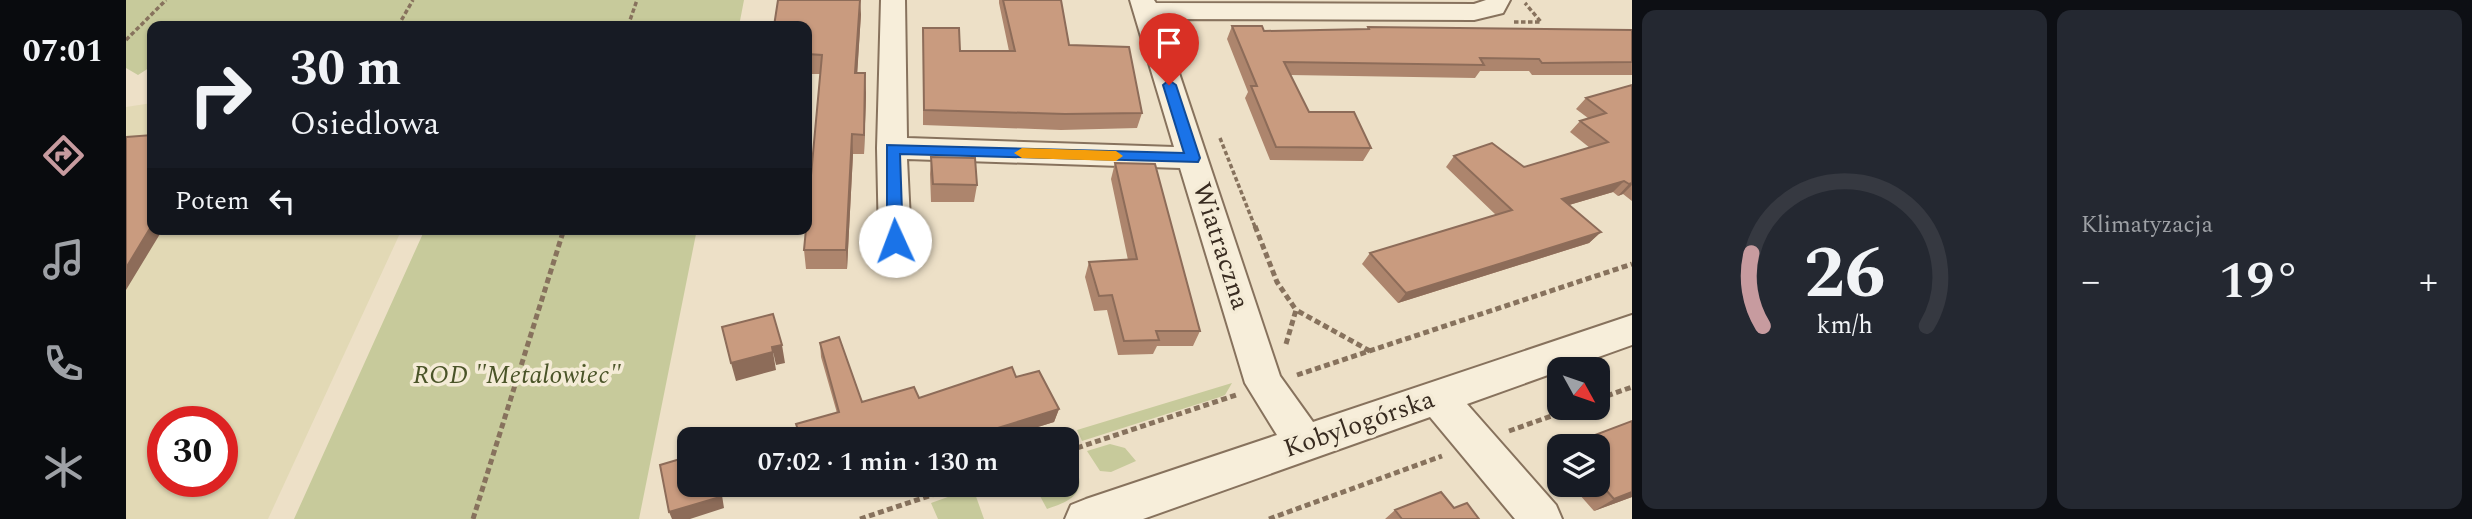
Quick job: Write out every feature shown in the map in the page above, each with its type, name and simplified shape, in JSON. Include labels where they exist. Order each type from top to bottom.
[{"type":"street","points":[[892,0],[895,13],[892,148],[895,241]]},
{"type":"street","points":[[1144,5],[1474,12],[1494,8],[1499,0]]},
{"type":"street","name":"Wiatraczna","points":[[1144,5],[1264,383],[1305,443]]},
{"type":"street","points":[[892,148],[1192,158]]},
{"type":"street","name":"Kobylogórska","points":[[1086,519],[1632,330]]},
{"type":"street","points":[[1437,397],[1541,519]]},
{"type":"path","points":[[126,40],[166,0]]},
{"type":"path","points":[[401,21],[413,0]]},
{"type":"path","points":[[630,21],[637,0]]},
{"type":"path","points":[[1216,128],[1277,282],[1296,310],[1370,352]]},
{"type":"path","points":[[473,519],[562,235]]},
{"type":"path","points":[[1079,447],[1235,396],[1264,383],[1313,371],[1632,264]]},
{"type":"path","points":[[1285,350],[1296,310]]},
{"type":"path","points":[[1610,395],[1632,387]]},
{"type":"path","points":[[1269,519],[1547,418]]},
{"type":"path","points":[[860,519],[926,497]]},
{"type":"shaded area","points":[[147,104],[147,235],[399,235],[268,519],[126,519],[126,107]]},
{"type":"green space","points":[[126,0],[744,0],[740,21],[147,21],[147,69],[138,75],[126,68]]},
{"type":"green space","name":"ROD \"Metalowiec\"","points":[[422,235],[696,235],[639,519],[294,519]]},
{"type":"green space","points":[[1232,383],[1225,395],[1220,397],[1082,441],[1079,429]]},
{"type":"green space","points":[[1110,444],[1125,448],[1136,461],[1111,472],[1100,471],[1087,451]]},
{"type":"green space","points":[[948,497],[976,497],[984,519],[938,519],[931,503]]},
{"type":"green space","points":[[1040,497],[1073,497],[1067,501],[1047,509]]},
{"type":"building","points":[[778,0],[860,0],[855,73],[865,73],[864,135],[852,134],[846,250],[804,250],[805,235],[812,235],[812,164],[822,55],[812,54],[812,21],[775,21]]},
{"type":"building","points":[[1003,0],[1061,0],[1069,45],[1129,47],[1142,113],[924,110],[923,28],[959,28],[960,51],[1015,51]]},
{"type":"building","points":[[1232,26],[1262,26],[1264,31],[1369,29],[1368,27],[1632,30],[1632,62],[1542,63],[1539,59],[1480,58],[1484,65],[1284,62],[1309,112],[1354,112],[1371,148],[1276,147],[1251,86],[1257,86]]},
{"type":"building","points":[[1632,85],[1632,183],[1624,181],[1562,199],[1601,232],[1406,293],[1370,253],[1512,210],[1454,156],[1492,143],[1524,167],[1608,142],[1580,121],[1606,113],[1586,98]]},
{"type":"building","points":[[147,135],[147,233],[126,268],[126,137]]},
{"type":"building","points":[[931,157],[975,158],[977,185],[933,184]]},
{"type":"building","points":[[1115,163],[1155,164],[1200,331],[1156,331],[1159,340],[1124,341],[1112,295],[1099,296],[1089,262],[1137,259]]},
{"type":"building","points":[[773,314],[782,345],[772,347],[773,352],[731,363],[722,327]]},
{"type":"building","points":[[839,337],[862,402],[914,387],[919,398],[1012,367],[1016,377],[1039,371],[1059,409],[1001,427],[797,427],[796,424],[839,412],[820,343]]},
{"type":"building","points":[[1632,421],[1632,492],[1614,499],[1610,494],[1610,434],[1598,434]]},
{"type":"building","points":[[677,460],[677,497],[720,497],[669,512],[660,465]]},
{"type":"building","points":[[1441,492],[1454,508],[1467,503],[1479,519],[1402,519],[1395,510]]},
{"type":"slow traffic","points":[[1022,153],[1116,156]]},
{"type":"route","points":[[895,241],[892,148],[1192,158],[1169,85]]}]
